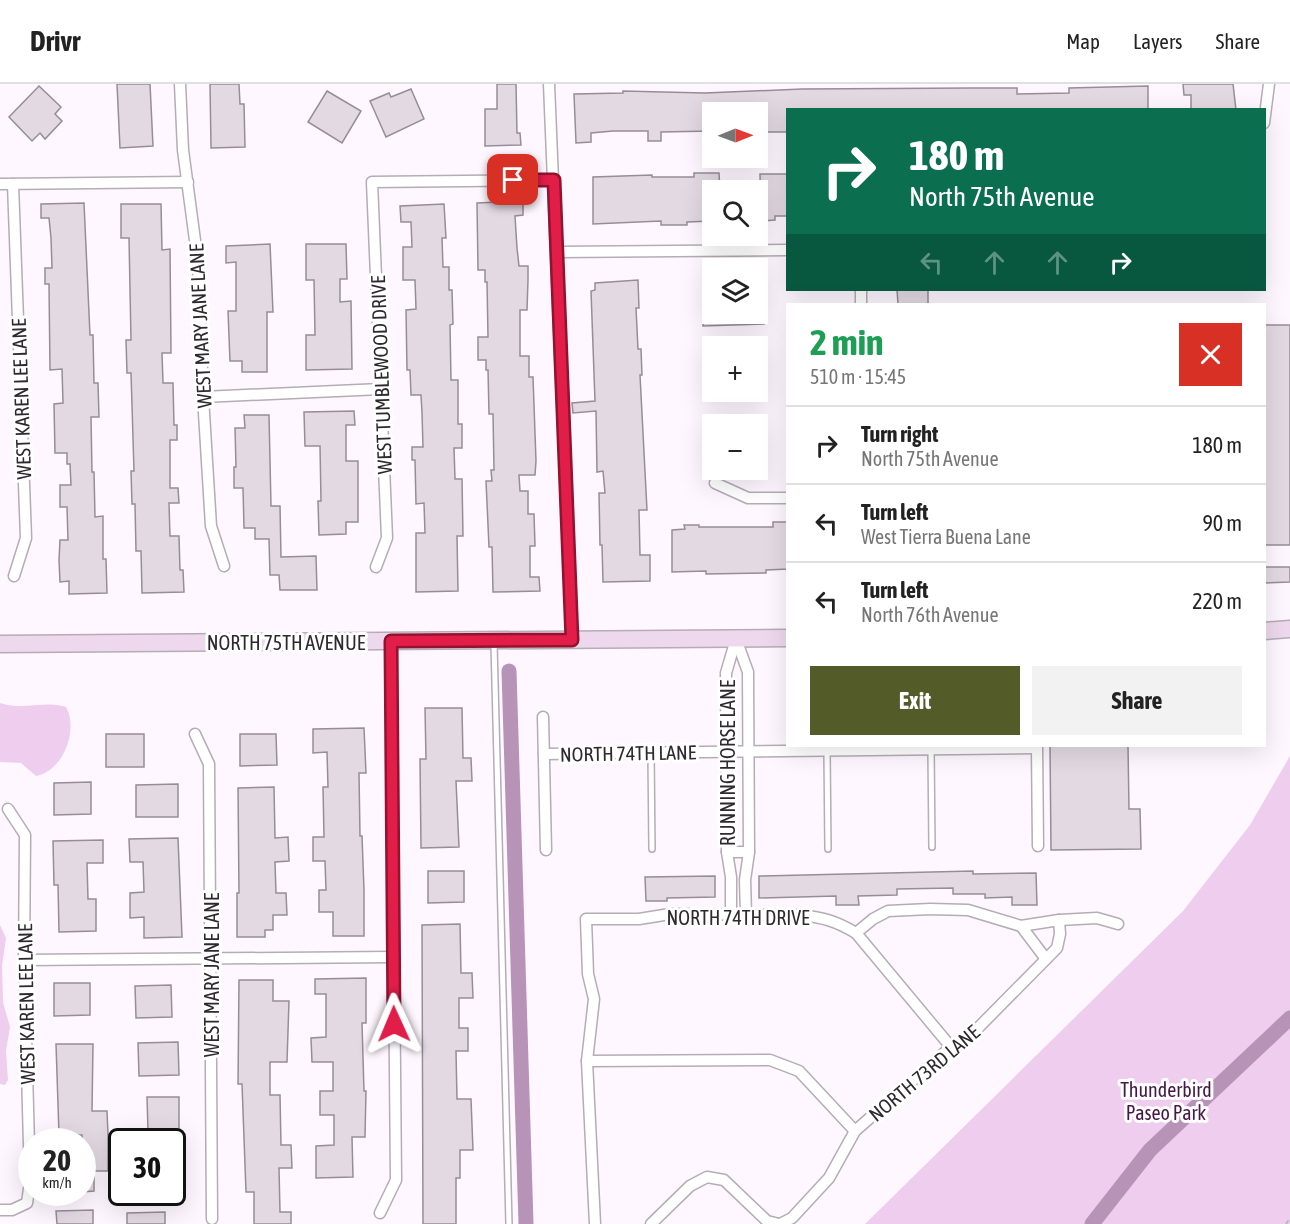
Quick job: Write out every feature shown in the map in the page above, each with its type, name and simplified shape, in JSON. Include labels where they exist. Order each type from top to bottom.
[{"type":"main road","points":[[1266,631],[1290,629]]},
{"type":"main road","name":"NORTH 75TH AVENUE","points":[[0,644],[786,639]]},
{"type":"street","name":"WEST MARY JANE LANE","points":[[180,84],[183,150],[198,263],[211,526],[224,566]]},
{"type":"street","points":[[549,84],[572,640]]},
{"type":"street","points":[[1266,108],[1269,84]]},
{"type":"street","name":"WEST TUMBLEWOOD DRIVE","points":[[376,567],[387,538],[372,182],[554,180]]},
{"type":"street","points":[[0,184],[188,182]]},
{"type":"street","name":"WEST KAREN LEE LANE","points":[[13,184],[26,538],[14,576]]},
{"type":"street","points":[[557,252],[786,250]]},
{"type":"street","points":[[203,397],[381,389]]},
{"type":"street","points":[[715,483],[748,498],[786,498]]},
{"type":"street","name":"RUNNING HORSE LANE","points":[[736,639],[748,672],[749,852],[745,880],[746,914]]},
{"type":"street","name":"RUNNING HORSE LANE","points":[[731,914],[731,877],[727,852],[726,673],[736,639]]},
{"type":"street","points":[[380,1213],[396,1180],[391,641]]},
{"type":"street","name":"NORTH 74TH LANE","points":[[543,717],[546,850]]},
{"type":"street","name":"WEST MARY JANE LANE","points":[[195,734],[208,764],[212,959],[212,1218]]},
{"type":"street","name":"NORTH 74TH LANE","points":[[544,754],[1037,747],[1038,846]]},
{"type":"street","name":"WEST KAREN LEE LANE","points":[[0,1210],[12,1210],[27,1203],[30,1182],[24,960],[24,835],[8,809]]},
{"type":"street","points":[[727,852],[749,852]]},
{"type":"street","points":[[951,1047],[856,933],[873,919],[888,911],[898,910],[968,910],[1022,926],[1059,920],[1097,918],[1118,924]]},
{"type":"street","name":"NORTH 74TH DRIVE","points":[[587,1061],[594,999],[588,974],[586,919],[731,914],[818,916],[838,922],[856,933]]},
{"type":"street","name":"NORTH 73RD LANE","points":[[651,1224],[690,1186],[707,1177],[724,1180],[767,1221],[780,1224],[792,1218],[828,1178],[855,1131],[951,1047],[977,1029],[1057,948],[1060,934],[1059,920]]},
{"type":"street","points":[[1022,926],[1046,958]]},
{"type":"street","points":[[24,960],[393,957]]},
{"type":"street","points":[[595,1224],[587,1061],[770,1060],[799,1071],[855,1131]]},
{"type":"lane","points":[[494,640],[509,1224]]},
{"type":"lane","points":[[931,749],[932,847]]},
{"type":"lane","points":[[827,751],[828,849]]},
{"type":"lane","points":[[651,753],[652,849]]},
{"type":"path","points":[[1286,1224],[1290,1218]]},
{"type":"green space","points":[[0,703],[18,706],[58,705],[66,707],[71,727],[66,748],[61,758],[46,773],[36,776],[21,763],[0,762]]},
{"type":"green space","name":"Thunderbird Paseo Park","points":[[1290,756],[1290,1224],[865,1224],[1183,911],[1250,825]]},
{"type":"green space","points":[[0,925],[6,938],[2,966],[3,1002],[10,1027],[6,1051],[8,1080],[5,1085],[0,1084]]},
{"type":"building","points":[[117,84],[150,84],[153,146],[120,148]]},
{"type":"building","points":[[210,84],[239,84],[240,104],[244,104],[245,147],[211,148]]},
{"type":"building","points":[[497,84],[516,84],[517,133],[520,133],[521,145],[485,146],[485,109],[497,109]]},
{"type":"building","points":[[1183,84],[1233,84],[1236,108],[1191,108],[1191,95],[1184,95]]},
{"type":"building","points":[[39,86],[61,107],[55,114],[62,121],[45,139],[40,133],[32,141],[9,117]]},
{"type":"building","points":[[1148,86],[1148,108],[786,108],[786,132],[768,132],[768,102],[702,102],[702,131],[661,132],[661,141],[648,141],[648,131],[591,133],[591,142],[576,143],[574,94],[623,93],[623,91],[705,93],[802,89],[1017,88],[1017,94],[1069,93],[1069,88]]},
{"type":"building","points":[[411,89],[424,119],[386,137],[370,101],[389,93],[391,97]]},
{"type":"building","points":[[327,91],[361,111],[342,143],[308,122]]},
{"type":"building","points":[[694,173],[719,173],[719,180],[702,180],[702,221],[687,222],[687,225],[661,225],[661,221],[593,224],[593,177],[652,175],[652,177],[694,177]]},
{"type":"building","points":[[760,174],[786,174],[786,216],[775,216],[775,220],[768,220],[768,180],[760,180]]},
{"type":"building","points":[[523,201],[523,215],[515,216],[519,266],[528,266],[527,310],[520,310],[520,356],[529,356],[529,377],[533,377],[536,461],[535,475],[519,475],[520,491],[528,491],[528,514],[534,514],[535,546],[530,546],[530,577],[539,577],[540,591],[493,592],[492,547],[489,547],[486,481],[492,481],[491,470],[494,470],[493,414],[489,414],[486,360],[478,360],[478,337],[488,337],[487,282],[485,282],[485,270],[478,270],[477,203]]},
{"type":"building","points":[[84,203],[90,335],[93,335],[94,383],[98,383],[99,417],[91,417],[92,472],[94,472],[95,517],[103,516],[103,559],[106,559],[107,593],[69,594],[69,581],[60,582],[59,560],[60,540],[68,540],[67,507],[60,507],[60,485],[71,485],[70,464],[67,464],[67,453],[55,453],[54,404],[63,403],[62,369],[50,370],[49,284],[45,284],[45,268],[52,268],[51,238],[49,218],[41,218],[41,204]]},
{"type":"building","points":[[121,204],[161,204],[162,250],[170,249],[171,353],[162,353],[163,383],[173,383],[174,425],[177,425],[177,440],[170,440],[170,488],[178,488],[179,503],[169,503],[170,536],[179,536],[180,570],[183,570],[184,592],[142,593],[141,551],[136,551],[135,504],[132,504],[131,471],[134,471],[131,373],[127,373],[126,340],[131,340],[129,238],[121,238]]},
{"type":"building","points":[[444,204],[446,238],[442,238],[443,267],[449,267],[449,290],[452,290],[451,380],[458,380],[458,424],[462,424],[462,448],[454,448],[455,479],[462,479],[463,536],[457,536],[458,591],[416,592],[416,533],[425,533],[424,503],[416,504],[415,460],[412,460],[412,447],[423,447],[422,413],[421,395],[411,395],[410,370],[407,370],[406,310],[416,309],[415,280],[403,280],[403,247],[412,247],[411,222],[401,222],[400,206]]},
{"type":"building","points":[[270,244],[273,312],[267,312],[267,372],[242,372],[242,361],[230,361],[228,311],[236,311],[236,262],[226,263],[226,246]]},
{"type":"building","points":[[306,244],[346,244],[347,279],[340,279],[340,302],[351,301],[352,369],[306,370],[306,335],[315,335],[314,280],[306,280]]},
{"type":"building","points":[[638,280],[639,308],[636,308],[638,349],[641,349],[642,375],[640,375],[647,510],[639,510],[640,555],[650,555],[650,581],[603,582],[599,493],[605,493],[603,471],[597,472],[596,411],[573,413],[572,403],[595,401],[591,291],[595,290],[595,283]]},
{"type":"building","points":[[897,291],[928,291],[928,303],[898,303]]},
{"type":"building","points":[[703,324],[764,324],[703,326]]},
{"type":"building","points":[[1266,325],[1290,325],[1290,545],[1266,545]]},
{"type":"building","points":[[354,411],[355,425],[346,425],[346,461],[358,461],[358,522],[346,522],[346,534],[319,535],[320,446],[305,446],[304,412]]},
{"type":"building","points":[[244,415],[269,415],[271,506],[280,506],[281,557],[316,556],[317,590],[280,590],[279,575],[270,575],[269,539],[255,539],[255,528],[244,528],[243,488],[234,488],[234,467],[236,467],[235,428],[245,428]]},
{"type":"building","points":[[773,522],[786,522],[786,569],[766,570],[766,573],[672,572],[672,530],[685,529],[684,525],[773,527]]},
{"type":"building","points":[[1266,567],[1290,567],[1290,582],[1266,583]]},
{"type":"building","points":[[425,708],[462,708],[463,758],[471,758],[472,781],[456,781],[459,847],[421,848],[420,759],[426,759]]},
{"type":"building","points":[[364,728],[366,773],[359,773],[364,936],[333,936],[333,912],[319,912],[319,890],[326,890],[325,861],[313,861],[313,837],[324,837],[323,787],[328,787],[327,752],[313,753],[313,729]]},
{"type":"building","points":[[106,734],[144,734],[144,767],[106,767]]},
{"type":"building","points":[[240,734],[276,734],[277,765],[240,766]]},
{"type":"building","points":[[1050,747],[1128,747],[1129,809],[1140,809],[1141,849],[1051,850]]},
{"type":"building","points":[[91,782],[91,814],[54,815],[54,783]]},
{"type":"building","points":[[178,784],[178,817],[136,817],[136,785]]},
{"type":"building","points":[[274,787],[275,838],[288,837],[289,861],[275,862],[276,893],[286,893],[287,915],[273,915],[273,930],[265,930],[265,937],[237,937],[238,788]]},
{"type":"building","points":[[178,838],[182,937],[144,938],[144,917],[130,918],[130,893],[144,892],[143,862],[130,862],[129,839]]},
{"type":"building","points":[[103,840],[103,863],[87,863],[88,899],[96,899],[96,931],[59,932],[58,885],[54,885],[53,841]]},
{"type":"building","points":[[428,871],[464,871],[464,902],[428,903]]},
{"type":"building","points":[[973,871],[973,874],[1036,873],[1037,905],[1012,905],[1012,897],[985,898],[985,894],[953,894],[953,888],[897,889],[897,895],[858,896],[859,905],[836,905],[836,896],[759,898],[759,876]]},
{"type":"building","points":[[715,876],[715,897],[646,901],[645,877]]},
{"type":"building","points":[[460,924],[461,973],[472,973],[473,998],[459,998],[459,1028],[468,1028],[468,1051],[456,1051],[457,1099],[471,1099],[473,1150],[460,1150],[460,1178],[456,1178],[456,1224],[423,1224],[422,925]]},
{"type":"building","points":[[366,978],[366,1023],[362,1023],[364,1091],[366,1091],[365,1137],[352,1137],[353,1177],[316,1178],[316,1146],[334,1145],[334,1115],[320,1115],[320,1091],[333,1091],[333,1062],[312,1062],[311,1038],[326,1037],[326,994],[315,994],[315,979]]},
{"type":"building","points":[[239,980],[273,980],[273,1001],[289,1001],[287,1062],[270,1062],[270,1095],[280,1095],[281,1145],[291,1145],[292,1168],[279,1168],[280,1212],[291,1212],[291,1224],[254,1224],[254,1192],[246,1192],[242,1084],[238,1084]]},
{"type":"building","points":[[54,983],[90,983],[90,1015],[54,1016]]},
{"type":"building","points":[[171,985],[172,1017],[136,1018],[135,986]]},
{"type":"building","points":[[178,1042],[179,1075],[139,1076],[138,1043]]},
{"type":"building","points":[[56,1044],[93,1044],[92,1111],[107,1111],[108,1171],[96,1171],[96,1128],[59,1128]]},
{"type":"building","points":[[147,1097],[179,1097],[179,1128],[148,1128]]},
{"type":"building","points":[[93,1210],[93,1224],[57,1224],[56,1211]]},
{"type":"building","points":[[165,1212],[165,1224],[127,1224],[127,1213]]},
{"type":"waterway","points":[[509,671],[526,1224]]},
{"type":"waterway","points":[[1092,1224],[1150,1150],[1290,1018]]},
{"type":"route","points":[[394,1024],[391,641],[572,640],[570,542],[554,180],[513,180]]}]
